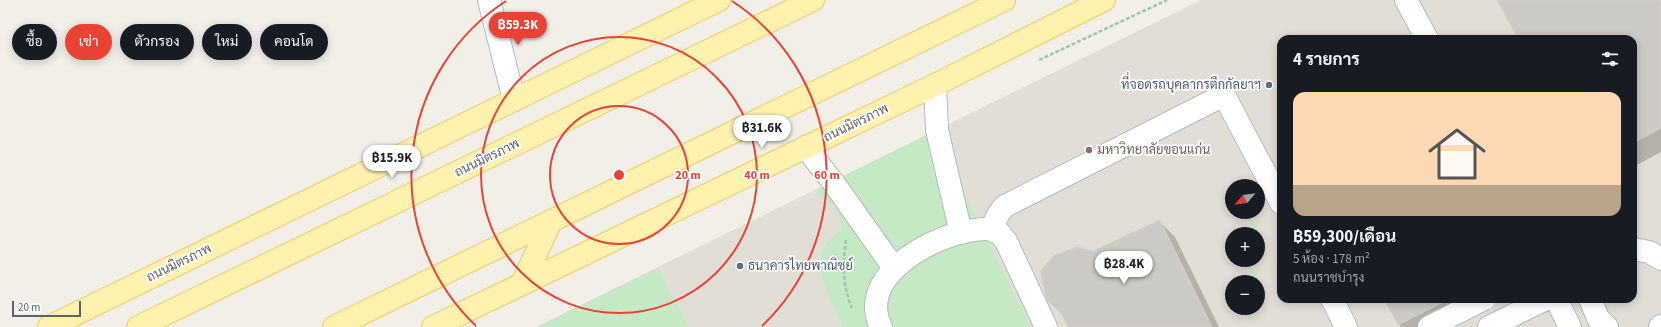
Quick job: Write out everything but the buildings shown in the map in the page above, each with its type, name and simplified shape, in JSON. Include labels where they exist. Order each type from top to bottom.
[{"type":"main road","name":"ถนนมิตรภาพ","points":[[49,327],[719,0]]},
{"type":"main road","name":"ถนนมิตรภาพ","points":[[138,327],[813,0]]},
{"type":"main road","points":[[334,327],[1004,0]]},
{"type":"main road","name":"ถนนมิตรภาพ","points":[[433,327],[935,85],[1104,0]]},
{"type":"main road","points":[[522,284],[551,221]]},
{"type":"street","points":[[489,0],[514,100]]},
{"type":"street","points":[[1406,0],[1425,35]]},
{"type":"street","points":[[935,85],[937,130],[961,233]]},
{"type":"street","points":[[993,231],[995,220],[999,212],[1005,206],[1224,95],[1277,195]]},
{"type":"street","points":[[804,147],[832,182],[894,268]]},
{"type":"street","points":[[881,327],[876,307],[879,292],[887,277],[900,262],[915,252],[946,237],[986,229],[998,232],[1006,241],[1042,323]]},
{"type":"street","points":[[1637,250],[1649,252],[1661,259]]},
{"type":"street","points":[[1334,303],[1346,327]]},
{"type":"street","points":[[1429,327],[1476,303]]},
{"type":"street","points":[[1488,327],[1538,303]]},
{"type":"street","points":[[1558,303],[1570,327]]},
{"type":"street","points":[[1591,303],[1598,318],[1607,327]]},
{"type":"path","points":[[1034,62],[1167,0]]},
{"type":"path","points":[[846,238],[844,285],[855,313]]},
{"type":"shaded area","name":"มหาวิทยาลัยขอนแก่น","points":[[1201,0],[1661,0],[1661,327],[536,327]]},
{"type":"green space","points":[[934,131],[1030,327],[842,327],[842,323],[825,286],[821,266],[821,256],[825,244],[842,230],[840,217],[825,199],[814,191]]},
{"type":"green space","points":[[658,268],[689,327],[536,327]]},
{"type":"place","name":"ที่จอดรถบุคลากรตึกกัลยาฯ","points":[[1269,85]]},
{"type":"place","name":"มหาวิทยาลัยขอนแก่น","points":[[1089,150]]},
{"type":"place","name":"ธนาคารไทยพาณิชย์","points":[[740,266]]}]
